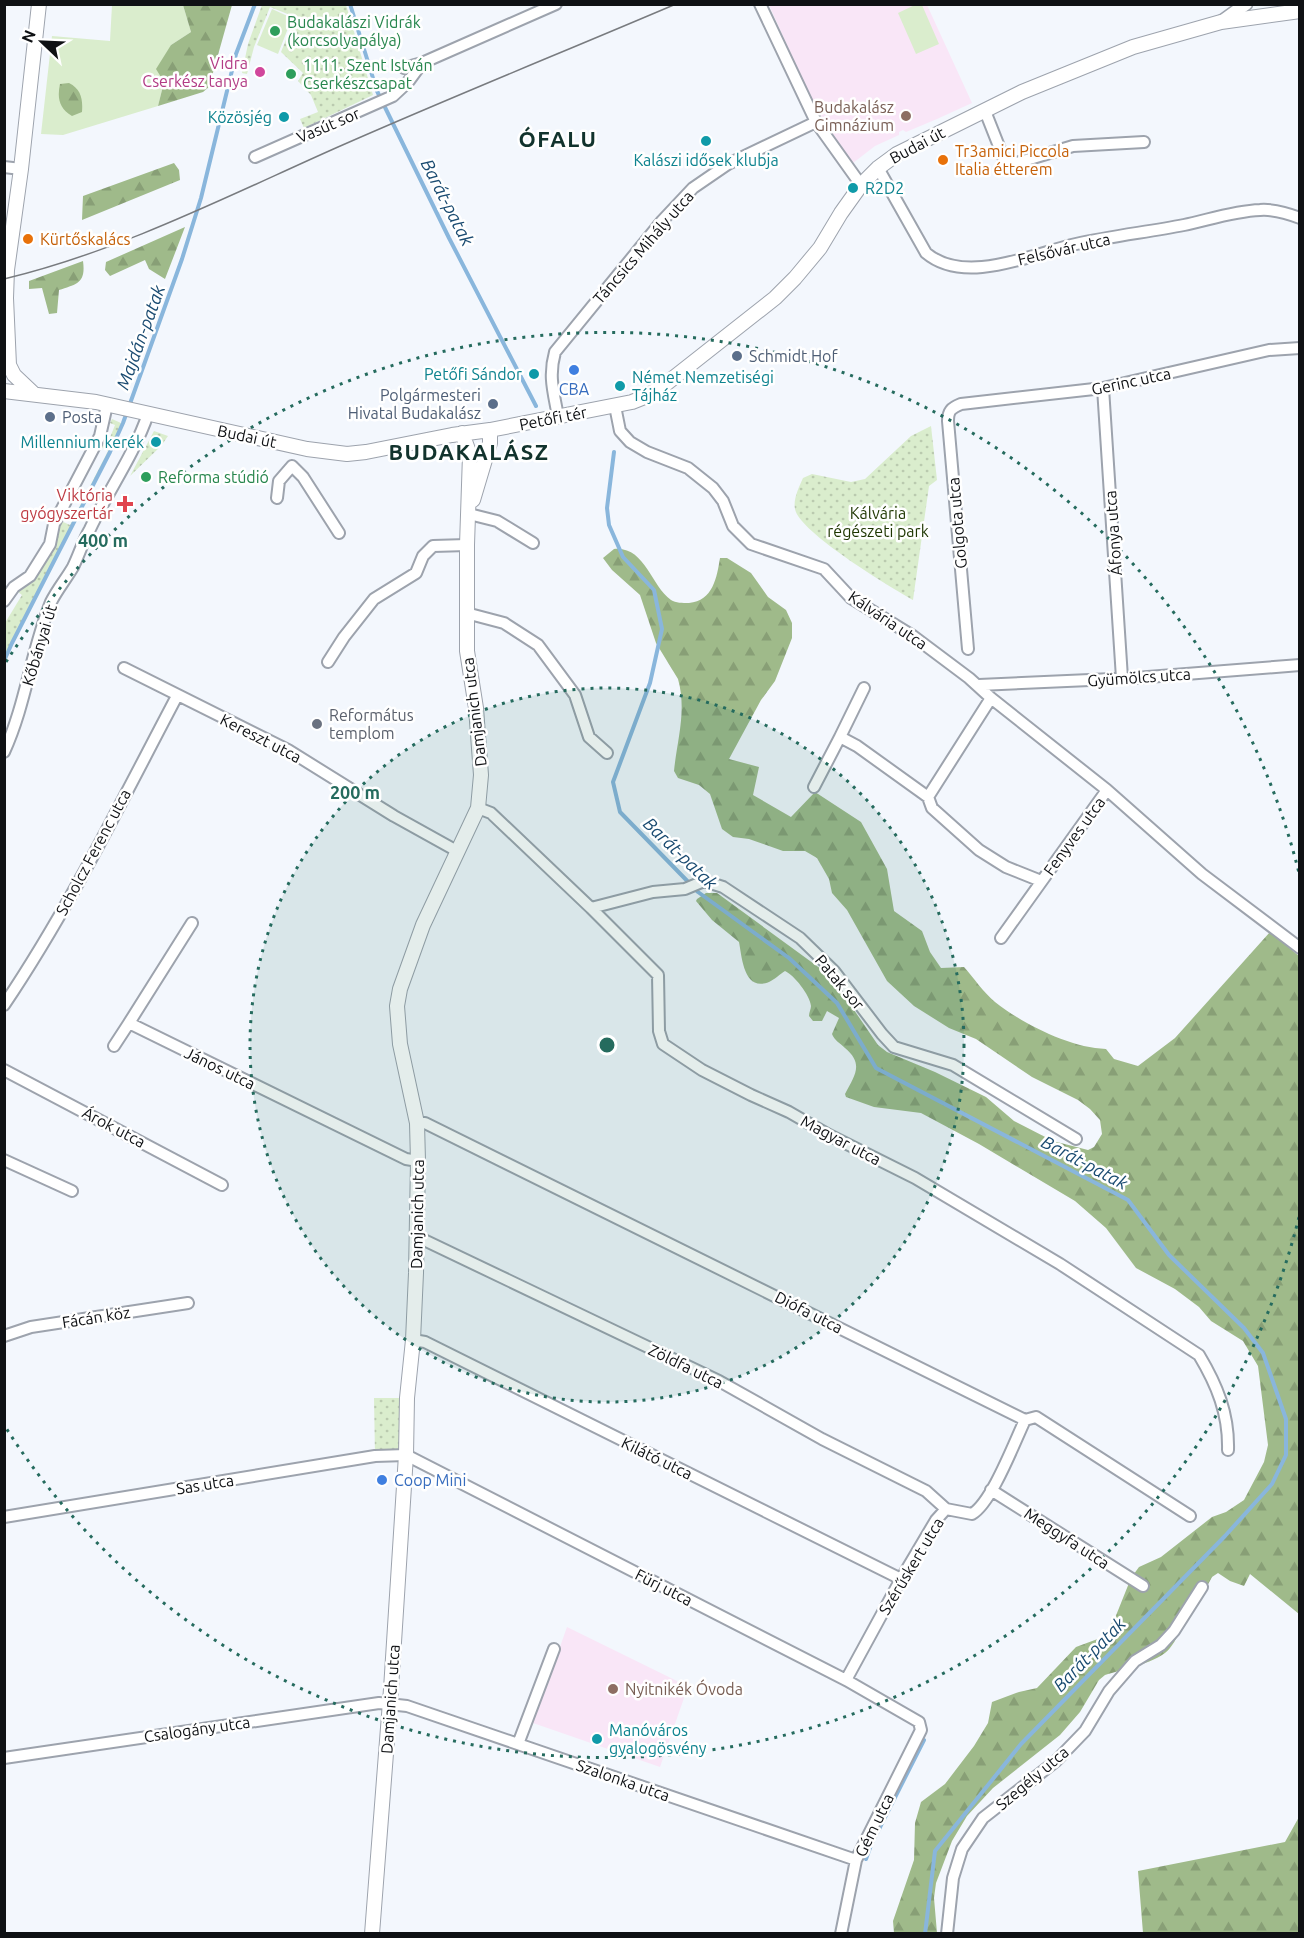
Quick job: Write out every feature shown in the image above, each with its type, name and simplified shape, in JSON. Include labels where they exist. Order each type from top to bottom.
[{"type":"main road","points":[[4,390],[8,370],[6,279],[39,4]]},
{"type":"main road","name":"Budai út","points":[[615,406],[640,400],[654,393],[762,310],[804,268],[820,248],[861,185],[897,154],[1067,72],[1122,51],[1221,22],[1269,12],[1299,10]]},
{"type":"main road","points":[[8,370],[33,393]]},
{"type":"main road","name":"Budai út","points":[[4,390],[112,406],[297,447],[336,453],[366,452],[462,433]]},
{"type":"main road","name":"Petőfi tér","points":[[462,433],[490,430],[615,406]]},
{"type":"main road","points":[[469,514],[490,443],[490,430]]},
{"type":"main road","points":[[462,433],[470,455],[469,514]]},
{"type":"main road","name":"Damjanich utca","points":[[373,1933],[406,1455],[407,1398],[414,1340],[417,1239],[417,1123],[397,1022],[399,989],[423,925],[478,808],[481,775],[480,746],[467,651],[469,514]]},
{"type":"street","name":"Vasút sor","points":[[404,68],[422,63],[556,4]]},
{"type":"street","points":[[760,4],[816,122],[861,185]]},
{"type":"street","points":[[1221,22],[1246,4]]},
{"type":"street","points":[[1253,4],[1269,12]]},
{"type":"street","name":"Vasút sor","points":[[255,156],[393,96],[408,82],[422,63]]},
{"type":"street","points":[[985,111],[1004,159],[1014,164],[1073,146],[1144,142]]},
{"type":"street","name":"Táncsics Mihály utca","points":[[558,417],[552,389],[551,368],[555,352],[662,220],[693,188],[728,164],[816,122]]},
{"type":"street","points":[[4,167],[21,169]]},
{"type":"street","name":"Felsővár utca","points":[[878,168],[926,253],[952,266],[970,268],[991,265],[1076,244],[1261,209],[1299,218]]},
{"type":"street","name":"Gerinc utca","points":[[961,404],[1103,388],[1269,350],[1299,348]]},
{"type":"street","name":"Áfonya utca","points":[[1103,388],[1122,678]]},
{"type":"street","name":"Golgota utca","points":[[961,404],[951,408],[948,414],[968,649]]},
{"type":"street","points":[[4,601],[14,587],[30,576],[50,544],[54,524],[100,436],[112,406]]},
{"type":"street","name":"Kálvária utca","points":[[615,406],[620,431],[630,442],[647,452],[688,468],[713,488],[723,501],[733,526],[751,544],[824,569],[851,598],[913,636],[979,685],[991,698]]},
{"type":"street","name":"Kőbányai út","points":[[4,752],[22,703],[33,656],[52,601],[73,567],[90,529],[117,481],[143,413]]},
{"type":"street","points":[[277,498],[279,481],[292,466],[297,447]]},
{"type":"street","points":[[292,466],[303,477],[339,533]]},
{"type":"street","points":[[469,514],[497,520],[533,543]]},
{"type":"street","points":[[328,662],[344,637],[374,599],[416,573],[423,556],[433,546],[467,545]]},
{"type":"street","points":[[466,612],[504,623],[538,645],[575,695],[589,736],[607,753]]},
{"type":"street","name":"Gyümölcs utca","points":[[979,685],[1122,678],[1299,665]]},
{"type":"street","name":"Kereszt utca","points":[[124,668],[288,750],[394,816],[458,851]]},
{"type":"street","points":[[814,787],[864,688]]},
{"type":"street","name":"Scholcz Ferenc utca","points":[[4,1005],[33,962],[83,873],[177,696]]},
{"type":"street","points":[[928,797],[991,698],[1107,790],[1203,874],[1299,948]]},
{"type":"street","name":"Fenyves utca","points":[[840,737],[857,746],[928,797],[932,808],[979,850],[1006,867],[1041,881],[1107,790]]},
{"type":"street","name":"Magyar utca","points":[[478,808],[491,813],[658,975],[659,1031],[663,1044],[702,1070],[789,1112],[829,1135],[915,1178],[1060,1264],[1199,1355],[1211,1375],[1224,1406],[1228,1429],[1228,1450]]},
{"type":"street","name":"Patak sor","points":[[591,908],[653,892],[685,889],[704,881],[723,887],[800,938],[834,971],[894,1047],[953,1065],[1076,1139]]},
{"type":"street","points":[[1001,938],[1041,881]]},
{"type":"street","points":[[114,1046],[192,923]]},
{"type":"street","name":"János utca","points":[[129,1023],[395,1154],[418,1161]]},
{"type":"street","name":"Árok utca","points":[[4,1070],[222,1185]]},
{"type":"street","name":"Diófa utca","points":[[417,1123],[425,1123],[1025,1420],[1036,1417],[1190,1516]]},
{"type":"street","points":[[4,1160],[72,1191]]},
{"type":"street","name":"Zöldfa utca","points":[[417,1239],[424,1240],[498,1274],[719,1381],[822,1439],[926,1491],[946,1509]]},
{"type":"street","name":"Fácán köz","points":[[4,1336],[31,1328],[188,1302]]},
{"type":"street","name":"Kilátó utca","points":[[414,1340],[425,1342],[901,1579]]},
{"type":"street","name":"Szérűskert utca","points":[[846,1680],[936,1520],[946,1509],[972,1514],[978,1510],[991,1490],[1025,1420]]},
{"type":"street","name":"Sas utca","points":[[4,1517],[375,1456],[406,1455]]},
{"type":"street","name":"Fürj utca","points":[[406,1455],[846,1680],[919,1722]]},
{"type":"street","name":"Meggyfa utca","points":[[991,1490],[1143,1586]]},
{"type":"street","name":"Szegély utca","points":[[947,1934],[953,1878],[962,1849],[983,1818],[1056,1761],[1085,1731],[1109,1691],[1135,1661],[1161,1645],[1174,1631],[1202,1587]]},
{"type":"street","points":[[518,1744],[554,1649]]},
{"type":"street","name":"Szalonka utca","points":[[390,1703],[407,1706],[856,1860]]},
{"type":"street","name":"Csalogány utca","points":[[4,1758],[390,1703]]},
{"type":"street","name":"Gém utca","points":[[840,1934],[856,1860],[921,1730],[919,1722]]},
{"type":"shaded area","points":[[769,5],[927,5],[972,103],[906,132],[903,130],[899,132],[899,135],[875,146],[853,163],[815,108]]},
{"type":"shaded area","name":"Nyitnikék Óvoda","points":[[567,1627],[677,1681],[684,1698],[660,1767],[533,1723]]},
{"type":"green space","points":[[917,4],[922,5],[939,44],[916,54],[898,13]]},
{"type":"green space","points":[[112,5],[183,5],[191,32],[171,45],[158,106],[63,135],[41,134],[52,36],[110,41]]},
{"type":"green space","points":[[183,5],[232,5],[209,87],[203,92],[158,106],[164,82],[156,69],[171,45],[191,32]]},
{"type":"green space","points":[[262,5],[346,5],[373,95],[304,128],[300,119],[318,112],[311,95],[298,81],[303,73],[281,52],[295,17],[270,7],[254,47],[247,74],[242,73],[248,44]]},
{"type":"green space","name":"Budakalászi Vidrák (korcsolyapálya)","points":[[272,9],[292,18],[278,54],[257,45]]},
{"type":"green space","points":[[69,83],[79,91],[82,103],[82,112],[72,116],[64,110],[59,98],[60,84]]},
{"type":"green space","points":[[174,163],[179,170],[180,180],[82,220],[83,196]]},
{"type":"green space","points":[[185,227],[165,279],[149,269],[145,260],[110,276],[105,270],[106,262]]},
{"type":"green space","points":[[83,261],[83,274],[79,282],[59,290],[57,313],[49,314],[42,288],[29,289],[29,281]]},
{"type":"green space","points":[[112,419],[121,423],[116,438],[5,657],[5,623],[22,595],[18,592],[34,581],[47,561],[56,546],[61,521],[70,525],[108,451],[101,447],[105,438],[109,440],[115,425],[110,423]]},
{"type":"green space","name":"Kálvária régészeti park","points":[[931,426],[937,480],[929,486],[913,600],[885,584],[812,531],[800,519],[795,509],[795,501],[803,478],[812,474],[851,482],[865,479],[911,436]]},
{"type":"green space","points":[[154,431],[168,436],[161,446],[130,476]]},
{"type":"green space","points":[[614,549],[625,550],[640,560],[664,594],[675,602],[689,603],[704,598],[715,580],[720,558],[727,558],[751,573],[768,597],[786,610],[792,623],[792,638],[775,681],[761,700],[729,759],[759,767],[753,795],[791,817],[815,792],[861,822],[887,869],[894,911],[922,931],[930,952],[941,968],[964,967],[991,998],[1019,1018],[1062,1039],[1092,1048],[1106,1049],[1114,1059],[1138,1066],[1175,1038],[1270,932],[1299,956],[1299,1614],[1250,1574],[1244,1586],[1218,1573],[1212,1577],[1205,1590],[1192,1596],[1178,1636],[1165,1653],[1140,1665],[1105,1675],[1099,1680],[1080,1712],[1060,1735],[993,1788],[967,1816],[952,1841],[936,1883],[934,1898],[937,1933],[894,1933],[893,1921],[914,1860],[915,1823],[921,1802],[945,1784],[974,1746],[988,1723],[992,1702],[1037,1688],[1076,1647],[1103,1637],[1115,1618],[1131,1578],[1139,1567],[1161,1557],[1212,1517],[1226,1512],[1244,1500],[1264,1462],[1268,1445],[1258,1366],[1243,1341],[1211,1321],[1199,1307],[1175,1289],[1136,1268],[1106,1228],[1075,1201],[979,1144],[921,1113],[874,1107],[846,1097],[845,1094],[856,1065],[851,1054],[832,1034],[839,1018],[827,1011],[822,1021],[813,1021],[809,1016],[811,1006],[808,996],[797,981],[785,971],[771,981],[761,984],[749,978],[743,964],[739,942],[712,920],[696,901],[706,893],[717,893],[821,969],[854,1010],[878,1045],[887,1052],[986,1097],[1014,1121],[1053,1141],[1088,1150],[1094,1147],[1102,1134],[1100,1120],[1078,1100],[1032,1077],[976,1039],[949,1028],[914,1006],[887,981],[847,910],[832,893],[829,879],[817,858],[805,851],[783,851],[749,839],[733,837],[722,829],[710,794],[699,785],[678,778],[674,771],[682,703],[678,679],[656,643],[640,595],[612,570],[603,558]]},
{"type":"green space","points":[[374,1398],[407,1398],[406,1455],[375,1456]]},
{"type":"green space","points":[[1299,1817],[1299,1933],[1143,1933],[1138,1871],[1285,1842]]},
{"type":"waterway","name":"Majdán-patak","points":[[4,661],[123,423],[182,259],[201,198],[236,54],[255,4]]},
{"type":"waterway","name":"Barát-patak","points":[[350,4],[377,91],[449,238],[536,406]]},
{"type":"waterway","name":"Barát-patak","points":[[614,452],[607,508],[609,525],[623,557],[654,590],[662,629],[650,683],[613,782],[620,812],[698,892],[789,958],[837,1003],[876,1068],[1128,1200],[1169,1255],[1244,1328],[1263,1353],[1286,1419],[1286,1455],[1272,1484],[1225,1536],[1021,1744],[935,1851],[925,1934]]},
{"type":"waterway","points":[[866,1859],[924,1740]]},
{"type":"tram line","points":[[4,279],[46,268],[129,239],[372,132],[676,4]]},
{"type":"place","name":"Budakalászi Vidrák (korcsolyapálya)","points":[[275,31]]},
{"type":"place","name":"Vidra Cserkész tanya","points":[[260,72]]},
{"type":"place","name":"1111. Szent István Cserkészcsapat","points":[[291,74]]},
{"type":"place","name":"Budakalász Gimnázium","points":[[906,116]]},
{"type":"place","name":"Közösjég","points":[[284,117]]},
{"type":"place","name":"Kalászi idősek klubja","points":[[706,141]]},
{"type":"place","name":"Tr3amici Piccola Italia étterem","points":[[943,160]]},
{"type":"place","name":"R2D2","points":[[853,188]]},
{"type":"place","name":"Kürtőskalács","points":[[28,239]]},
{"type":"place","name":"Schmidt Hof","points":[[737,356]]},
{"type":"place","name":"CBA","points":[[574,370]]},
{"type":"place","name":"Petőfi Sándor","points":[[534,374]]},
{"type":"place","name":"Német Nemzetiségi Tájház","points":[[620,386]]},
{"type":"place","name":"Polgármesteri Hivatal Budakalász","points":[[493,404]]},
{"type":"place","name":"Posta","points":[[50,417]]},
{"type":"place","name":"Millennium kerék","points":[[156,442]]},
{"type":"place","name":"Reforma stúdió","points":[[146,477]]},
{"type":"place","name":"Viktória gyógyszertár","points":[[125,504]]},
{"type":"place","name":"Református templom","points":[[317,724]]},
{"type":"place","name":"Coop Mini","points":[[382,1480]]},
{"type":"place","name":"Nyitnikék Óvoda","points":[[613,1689]]},
{"type":"place","name":"Manóváros gyalogösvény","points":[[597,1739]]},
{"type":"district","name":"ÓFALU","points":[[558,138]]},
{"type":"district","name":"BUDAKALÁSZ","points":[[469,451]]}]
